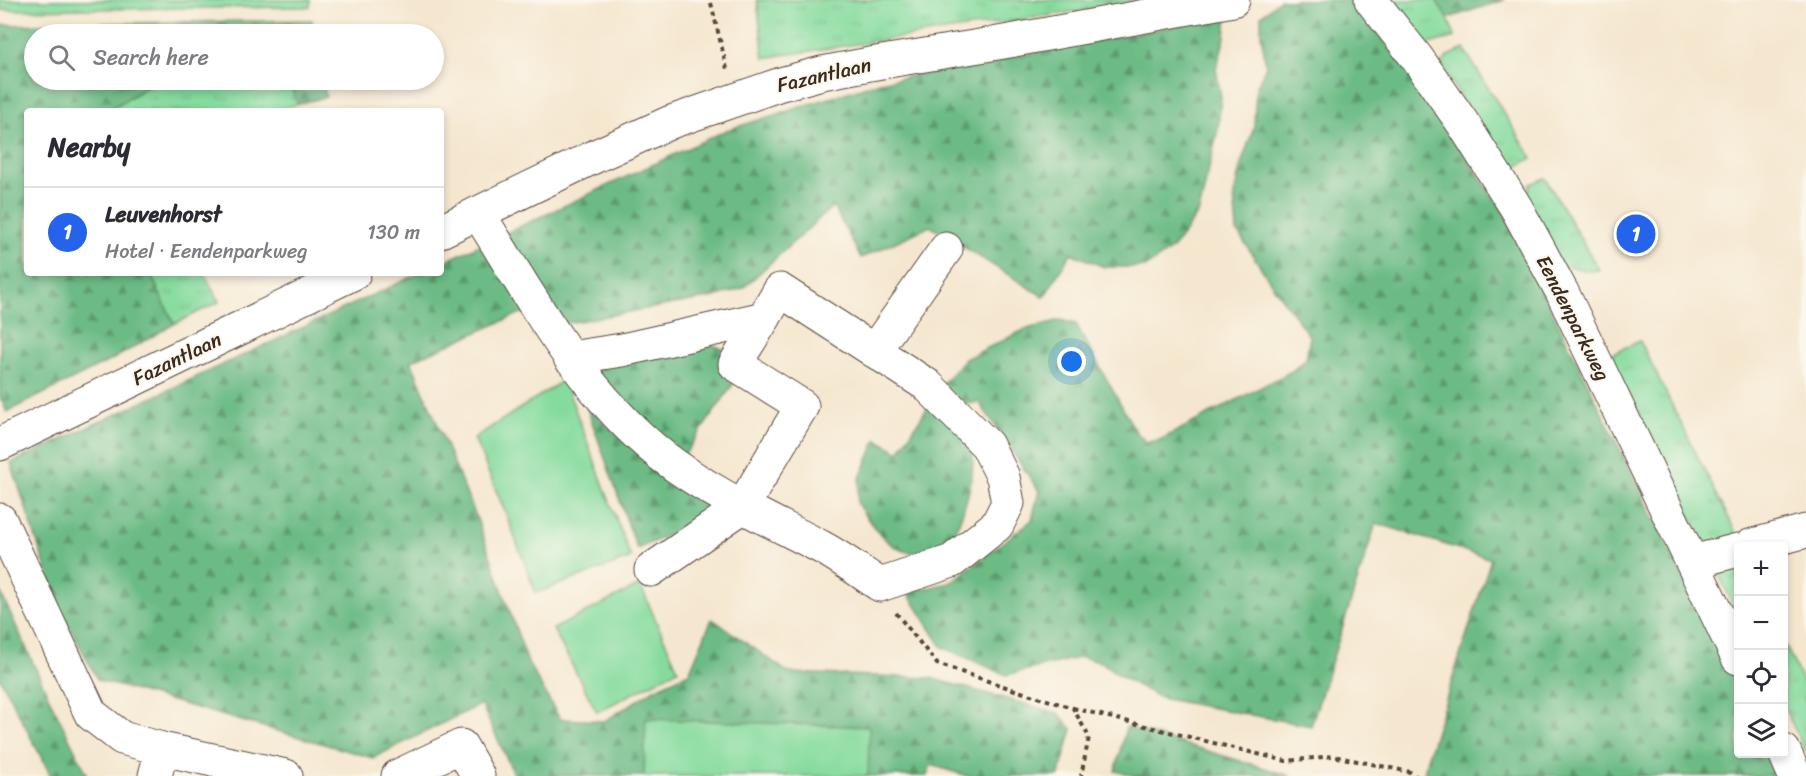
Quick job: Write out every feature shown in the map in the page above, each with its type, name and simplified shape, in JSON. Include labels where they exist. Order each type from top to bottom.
[{"type":"street","name":"Fazantlaan","points":[[444,230],[671,122],[781,84],[870,64],[1233,0]]},
{"type":"street","name":"Eendenparkweg","points":[[1371,0],[1417,58],[1464,125],[1517,209],[1562,292],[1734,650]]},
{"type":"street","points":[[478,213],[570,358],[607,404],[630,428],[691,477],[742,507],[825,549],[880,585],[952,561],[997,525],[1008,503],[1003,477],[987,445],[927,385],[780,290],[735,364],[802,406],[742,507],[651,570]]},
{"type":"street","points":[[874,351],[946,249]]},
{"type":"street","name":"Fazantlaan","points":[[1,441],[348,276]]},
{"type":"street","points":[[570,358],[622,350],[764,318]]},
{"type":"street","points":[[0,520],[91,714],[158,762],[286,776]]},
{"type":"street","points":[[1765,542],[1806,531]]},
{"type":"street","points":[[1692,562],[1734,551]]},
{"type":"street","points":[[398,776],[461,746],[478,776]]},
{"type":"street","points":[[1787,758],[1796,776]]},
{"type":"path","points":[[711,3],[728,73]]},
{"type":"path","points":[[880,585],[893,609],[937,664],[1073,708],[1286,761],[1333,756],[1410,772],[1416,776]]},
{"type":"path","points":[[1073,708],[1089,737],[1081,776]]},
{"type":"green space","points":[[0,0],[310,0],[310,7],[0,10]]},
{"type":"green space","points":[[757,0],[1152,0],[764,58]]},
{"type":"green space","points":[[1280,0],[1352,0],[1423,92],[1504,213],[1734,681],[1734,758],[1772,758],[1781,776],[1424,776],[1426,762],[1491,559],[1376,523],[1311,726],[1160,698],[1101,662],[1081,657],[1006,675],[942,647],[907,592],[950,583],[1032,520],[1039,491],[979,402],[961,405],[972,441],[973,466],[966,501],[953,536],[918,552],[899,549],[882,536],[857,503],[860,478],[877,439],[899,452],[943,383],[965,359],[1024,330],[1060,320],[1076,324],[1137,434],[1147,442],[1160,440],[1292,371],[1306,359],[1310,337],[1237,231],[1234,195],[1240,167],[1254,127],[1256,88],[1266,67],[1261,16]]},
{"type":"green space","points":[[1387,0],[1436,0],[1448,18],[1455,37],[1425,45]]},
{"type":"green space","points":[[1436,0],[1504,0],[1448,18]]},
{"type":"green space","points":[[1227,16],[1225,37],[1216,69],[1221,98],[1218,129],[1199,212],[1173,248],[1146,267],[1104,267],[1071,253],[1044,297],[930,226],[861,258],[833,206],[743,288],[714,297],[561,324],[521,313],[411,361],[477,519],[528,663],[560,719],[605,721],[656,688],[689,673],[712,619],[789,673],[931,678],[1058,713],[1072,729],[1059,776],[967,776],[931,765],[927,776],[868,776],[868,727],[646,719],[644,776],[515,776],[481,704],[373,758],[98,680],[58,605],[11,463],[414,276],[444,276],[444,262],[727,130],[880,82]]},
{"type":"green space","points":[[312,20],[313,24],[62,24]]},
{"type":"green space","points":[[0,25],[24,25],[24,90],[142,90],[112,108],[24,108],[24,276],[151,276],[174,324],[113,359],[7,412],[0,397]]},
{"type":"green space","points":[[1464,49],[1532,158],[1515,168],[1502,165],[1441,65],[1448,56]]},
{"type":"green space","points":[[142,90],[292,90],[298,104],[283,108],[112,108]]},
{"type":"green space","points":[[292,90],[325,90],[326,97],[298,104]]},
{"type":"green space","points":[[1545,178],[1599,270],[1590,271],[1560,265],[1525,202],[1530,184]]},
{"type":"green space","points":[[151,276],[206,276],[219,302],[174,324]]},
{"type":"green space","points":[[1640,341],[1737,535],[1705,546],[1608,355]]},
{"type":"green space","points":[[711,344],[730,352],[734,383],[682,458],[591,369]]},
{"type":"green space","points":[[564,380],[631,558],[536,593],[474,438]]},
{"type":"green space","points":[[586,405],[620,438],[716,507],[677,531],[637,549]]},
{"type":"green space","points":[[1734,562],[1734,607],[1716,569]]},
{"type":"green space","points":[[640,585],[678,670],[597,712],[553,629]]},
{"type":"green space","points":[[0,591],[88,776],[51,776],[0,678]]},
{"type":"green space","points":[[1788,651],[1806,689],[1806,753],[1788,715]]},
{"type":"green space","points":[[646,719],[869,727],[868,776],[644,776]]},
{"type":"green space","points":[[1126,727],[1291,776],[1135,776],[1115,771]]},
{"type":"place","name":"Leuvenhorst","points":[[1636,234]]}]
